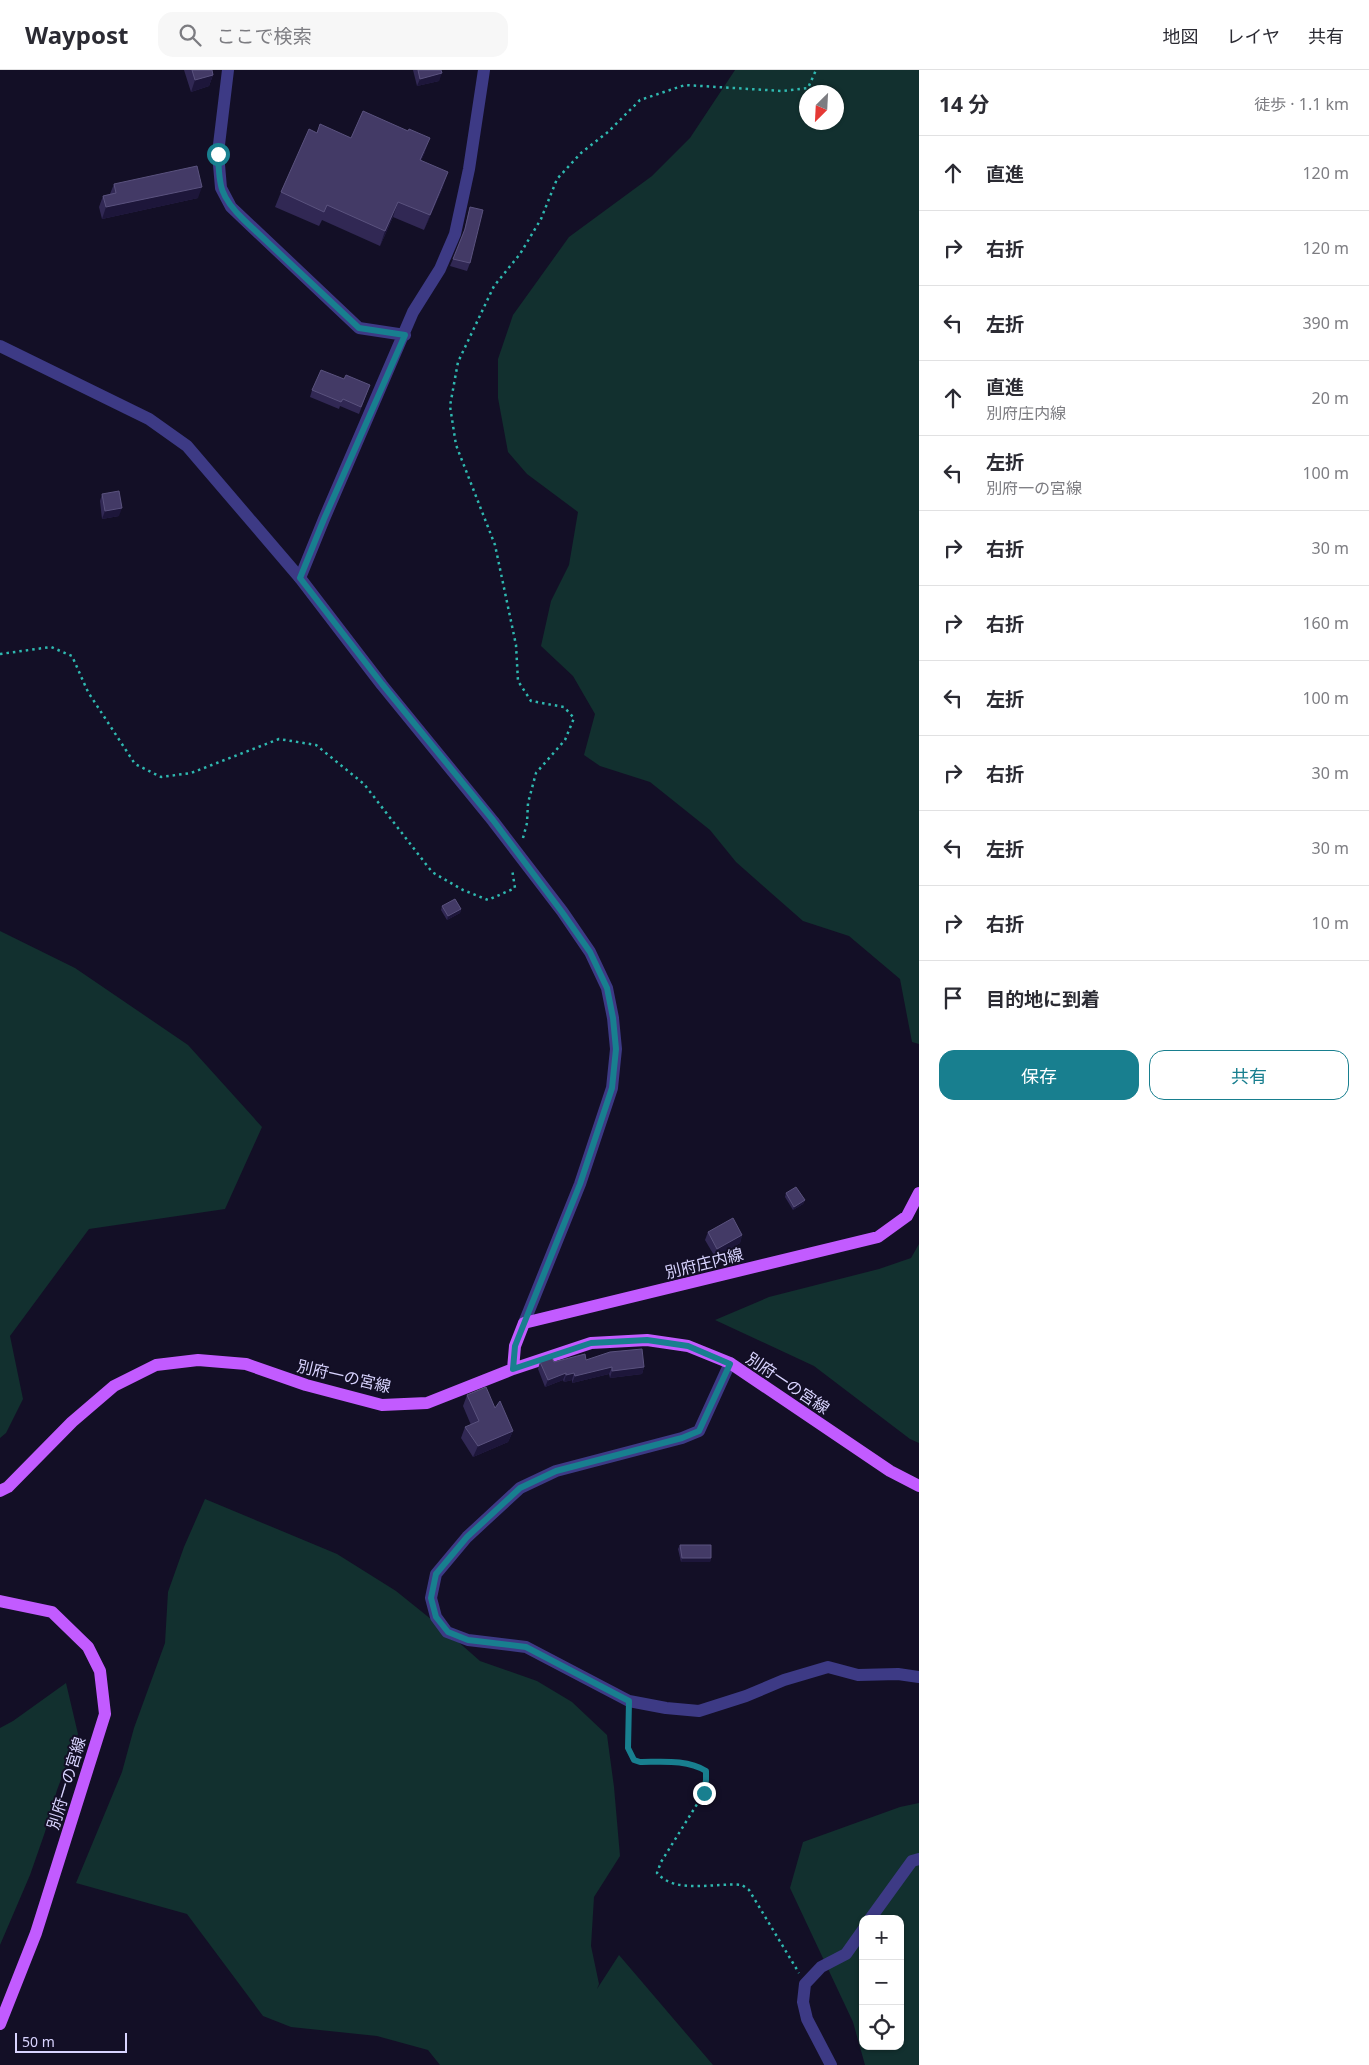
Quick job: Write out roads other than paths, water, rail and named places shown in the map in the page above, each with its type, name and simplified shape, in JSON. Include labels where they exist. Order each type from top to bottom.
[{"type":"main road","name":"別府庄内線","points":[[524,1324],[878,1238],[907,1216],[919,1194]]},
{"type":"main road","points":[[513,1369],[515,1346],[524,1324]]},
{"type":"main road","name":"別府一の宮線","points":[[0,1491],[8,1487],[72,1422],[114,1386],[156,1365],[198,1360],[246,1364],[306,1385],[382,1405],[426,1403],[513,1369],[591,1343],[647,1340],[688,1346],[730,1364],[890,1471],[919,1486]]},
{"type":"main road","name":"別府一の宮線","points":[[0,1601],[52,1612],[88,1647],[100,1671],[105,1714],[36,1933],[0,2024]]},
{"type":"street","points":[[228,70],[218,154],[220,188],[231,207],[359,328],[405,335]]},
{"type":"street","points":[[300,578],[414,312],[440,269],[455,234],[469,168],[484,70]]},
{"type":"street","points":[[0,346],[149,419],[187,446],[300,578],[382,684],[519,854],[590,952],[607,988],[613,1018],[616,1049],[612,1088],[580,1184],[524,1324]]},
{"type":"street","points":[[730,1364],[699,1431],[682,1438],[556,1471],[520,1488],[467,1537],[436,1574],[431,1598],[436,1617],[448,1632],[468,1640],[526,1647],[629,1701],[666,1708],[699,1711],[746,1696],[784,1680],[828,1667],[858,1675],[898,1674],[919,1677]]},
{"type":"street","points":[[873,1915],[912,1861],[919,1859]]},
{"type":"street","points":[[831,2065],[807,2020],[803,2002],[805,1984],[821,1967],[846,1954],[859,1936]]}]
